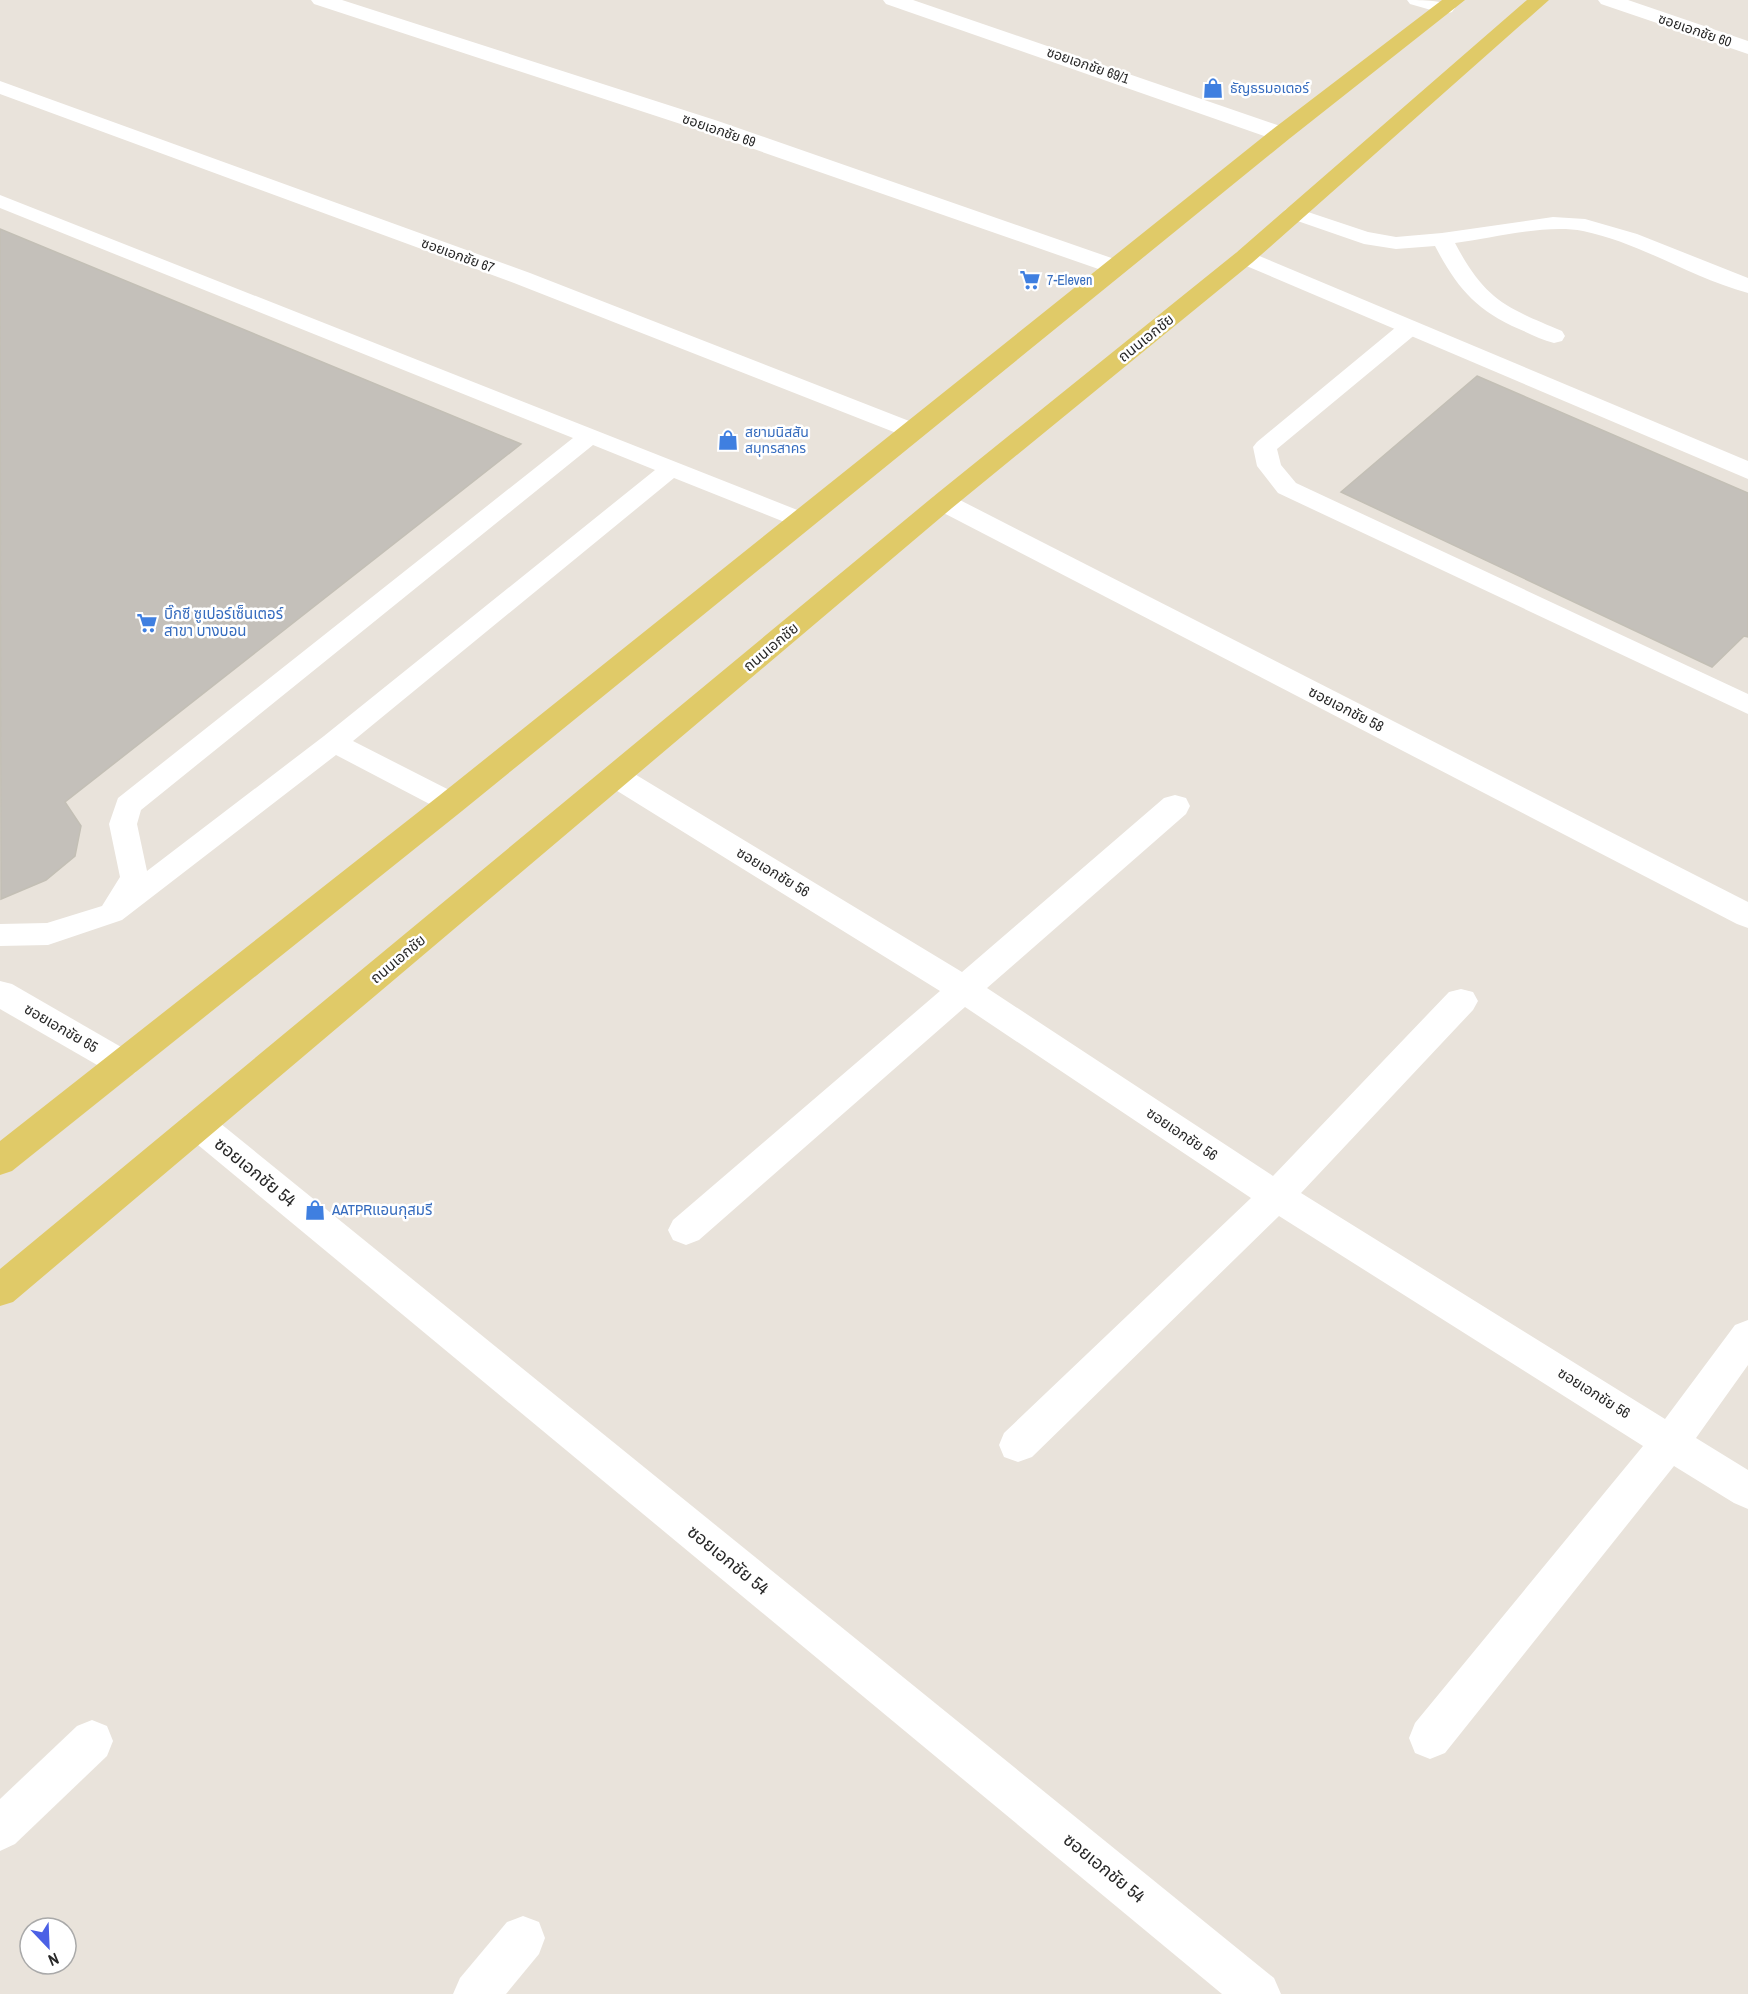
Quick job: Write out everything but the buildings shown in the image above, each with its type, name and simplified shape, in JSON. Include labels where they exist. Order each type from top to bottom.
[{"type":"main road","name":"ถนนเอกชัย","points":[[0,1291],[943,502],[1245,257],[1539,0]]},
{"type":"main road","points":[[0,1161],[451,803],[1281,134],[1450,4]]},
{"type":"street","name":"ซอยเอกชัย 69","points":[[321,0],[710,126],[1115,267]]},
{"type":"street","name":"ซอยเอกชัย 69/1","points":[[893,0],[1281,134]]},
{"type":"street","points":[[1417,0],[1450,4]]},
{"type":"street","name":"ซอยเอกชัย 60","points":[[1608,0],[1748,48]]},
{"type":"street","name":"ซอยเอกชัย 67","points":[[0,87],[522,278],[914,431]]},
{"type":"street","points":[[1245,257],[1748,471]]},
{"type":"street","name":"ซอยเอกชัย 58","points":[[943,502],[1748,916]]},
{"type":"street","name":"ซอยเอกชัย 56","points":[[617,777],[965,990],[1276,1196],[1748,1491]]},
{"type":"street","points":[[686,1230],[1175,806]]},
{"type":"street","name":"ซอยเอกชัย 65","points":[[0,993],[123,1064]]},
{"type":"street","points":[[1018,1445],[1276,1196],[1461,1001]]},
{"type":"street","name":"ซอยเอกชัย 54","points":[[198,1125],[1258,1994]]},
{"type":"street","points":[[1430,1738],[1671,1441],[1748,1336]]},
{"type":"street","points":[[0,1829],[92,1741]]},
{"type":"street","points":[[476,1994],[523,1938]]},
{"type":"lane","points":[[0,201],[801,520]]},
{"type":"lane","points":[[1293,213],[1364,238],[1396,243],[1442,239],[1552,223],[1585,225],[1629,239],[1748,286]]},
{"type":"lane","points":[[1442,239],[1457,267],[1476,293],[1499,311],[1554,336]]},
{"type":"lane","points":[[1409,328],[1265,447],[1269,466],[1287,488],[1748,705]]},
{"type":"lane","points":[[112,913],[134,878],[123,824],[128,805],[591,435]]},
{"type":"lane","points":[[0,935],[48,933],[112,913],[334,743],[671,469]]},
{"type":"lane","points":[[334,743],[451,803]]},
{"type":"place","name":"ธัญธรมอเตอร์","points":[[1213,88]]},
{"type":"place","name":"7-Eleven","points":[[1030,280]]},
{"type":"place","name":"สยามนิสสัน สมุทรสาคร","points":[[728,440]]},
{"type":"place","name":"บิ๊กซี ซูเปอร์เซ็นเตอร์ สาขา บางบอน","points":[[147,623]]},
{"type":"place","name":"AATPRแอนกุสมรี","points":[[315,1210]]}]
